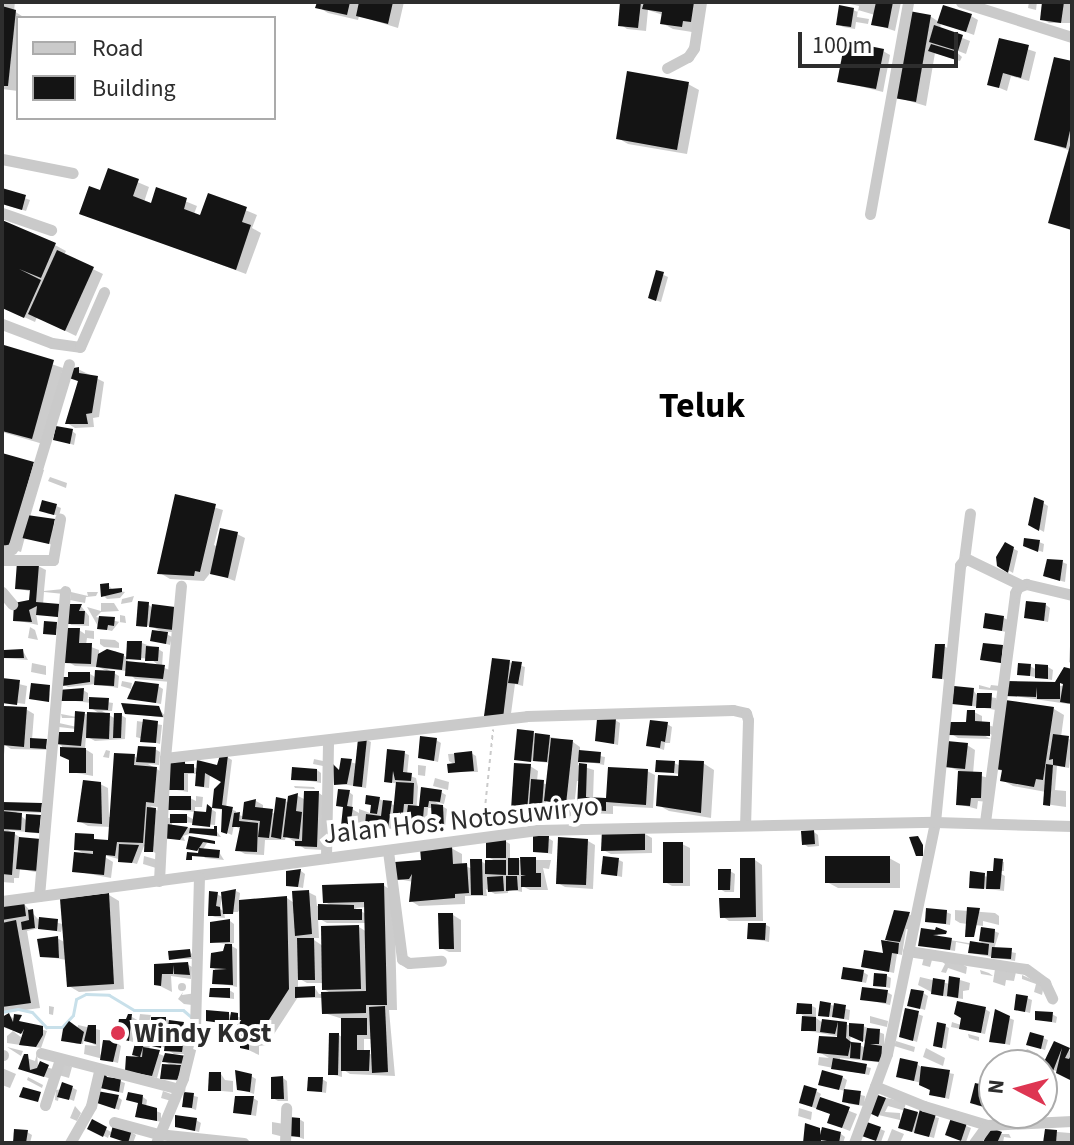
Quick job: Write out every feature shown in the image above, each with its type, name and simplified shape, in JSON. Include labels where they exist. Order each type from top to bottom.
[{"type":"street","points":[[667,68],[692,53],[701,2]]},
{"type":"street","points":[[870,214],[908,2]]},
{"type":"street","points":[[961,2],[1072,37]]},
{"type":"street","points":[[2,159],[73,173]]},
{"type":"street","points":[[2,213],[51,230]]},
{"type":"street","points":[[2,324],[52,343],[80,347],[104,292]]},
{"type":"street","points":[[2,551],[12,549],[14,545],[69,364]]},
{"type":"street","points":[[854,1143],[887,1054],[935,822],[946,683],[970,513]]},
{"type":"street","points":[[2,560],[53,560],[60,519]]},
{"type":"street","points":[[964,560],[1021,585],[1072,595]]},
{"type":"street","points":[[985,822],[1015,593],[1021,585]]},
{"type":"street","points":[[159,881],[165,758],[181,586]]},
{"type":"street","points":[[39,896],[65,591]]},
{"type":"street","points":[[2,592],[12,604]]},
{"type":"street","points":[[165,758],[527,716],[746,713],[745,825]]},
{"type":"street","points":[[326,858],[328,740]]},
{"type":"street","name":"Jalan Hos. Notosuwiryo","points":[[2,901],[537,830],[935,822],[1072,826]]},
{"type":"street","points":[[388,851],[402,959],[409,963],[441,961]]},
{"type":"street","points":[[157,1138],[179,1089],[195,1029],[199,877]]},
{"type":"street","points":[[908,951],[1026,969],[1045,983],[1052,998]]},
{"type":"street","points":[[41,1053],[179,1089]]},
{"type":"street","points":[[45,1105],[60,1059]]},
{"type":"street","points":[[70,1143],[91,1106],[99,1070]]},
{"type":"street","points":[[875,1086],[978,1122]]},
{"type":"street","points":[[285,1143],[286,1108]]},
{"type":"street","points":[[114,1122],[157,1138],[244,1143]]},
{"type":"path","points":[[482,836],[494,720]]},
{"type":"building","points":[[317,2],[350,2],[347,15],[315,8]]},
{"type":"building","points":[[359,2],[393,2],[388,24],[356,16]]},
{"type":"building","points":[[620,2],[641,2],[638,28],[618,26]]},
{"type":"building","points":[[644,2],[694,2],[691,22],[683,21],[682,27],[660,24],[662,12],[642,9]]},
{"type":"building","points":[[876,2],[893,2],[888,28],[871,25]]},
{"type":"building","points":[[1042,2],[1064,2],[1061,23],[1040,20]]},
{"type":"building","points":[[839,5],[854,8],[851,27],[836,25]]},
{"type":"building","points":[[943,5],[972,14],[966,32],[937,23]]},
{"type":"building","points":[[2,6],[16,10],[8,86],[2,86]]},
{"type":"building","points":[[909,11],[931,15],[916,102],[894,98]]},
{"type":"building","points":[[934,25],[963,35],[958,51],[929,42]]},
{"type":"building","points":[[999,38],[1029,45],[1021,78],[1003,73],[999,88],[987,85]]},
{"type":"building","points":[[845,41],[884,49],[876,89],[837,82]]},
{"type":"building","points":[[931,44],[958,52],[956,60],[928,51]]},
{"type":"building","points":[[1054,57],[1072,61],[1072,122],[1066,148],[1034,140]]},
{"type":"building","points":[[627,71],[689,82],[677,150],[616,139]]},
{"type":"building","points":[[1072,142],[1072,230],[1048,223]]},
{"type":"building","points":[[108,168],[139,179],[133,196],[151,203],[156,187],[187,198],[184,209],[200,215],[208,193],[247,207],[242,222],[251,225],[236,270],[79,214],[89,186],[100,190]]},
{"type":"building","points":[[2,188],[26,195],[22,210],[2,204]]},
{"type":"building","points":[[2,220],[56,243],[41,278],[19,269],[41,280],[24,318],[2,308]]},
{"type":"building","points":[[57,250],[94,267],[65,331],[28,314]]},
{"type":"building","points":[[656,270],[664,272],[656,301],[648,298]]},
{"type":"building","points":[[4,345],[54,360],[32,439],[2,431]]},
{"type":"building","points":[[79,367],[79,373],[98,376],[92,413],[86,414],[88,424],[65,424],[78,381],[69,378],[68,369]]},
{"type":"building","points":[[56,426],[73,429],[70,444],[53,440]]},
{"type":"building","points":[[2,453],[34,462],[10,547],[2,545]]},
{"type":"building","points":[[175,494],[216,504],[200,572],[195,571],[194,576],[157,574]]},
{"type":"building","points":[[1034,497],[1044,501],[1039,531],[1028,525]]},
{"type":"building","points":[[42,500],[57,504],[54,515],[39,511]]},
{"type":"building","points":[[27,515],[55,519],[49,544],[22,538]]},
{"type":"building","points":[[220,528],[238,532],[228,578],[210,574]]},
{"type":"building","points":[[1024,538],[1040,540],[1038,552],[1023,546]]},
{"type":"building","points":[[1005,542],[1014,547],[1008,573],[997,566],[996,557]]},
{"type":"building","points":[[1047,559],[1063,560],[1060,581],[1043,576]]},
{"type":"building","points":[[17,562],[39,564],[36,602],[60,604],[58,617],[36,615],[37,606],[29,610],[32,622],[13,621],[14,603],[29,600],[30,590],[15,589]]},
{"type":"building","points":[[109,583],[109,589],[122,588],[122,592],[101,597],[100,584]]},
{"type":"building","points":[[138,601],[149,602],[147,627],[136,626]]},
{"type":"building","points":[[1026,601],[1046,603],[1044,621],[1024,618]]},
{"type":"building","points":[[65,604],[82,604],[79,611],[85,611],[84,624],[64,624]]},
{"type":"building","points":[[152,604],[175,607],[173,630],[149,627]]},
{"type":"building","points":[[985,613],[1004,616],[1002,631],[983,628]]},
{"type":"building","points":[[99,616],[115,617],[114,626],[108,625],[107,630],[97,629]]},
{"type":"building","points":[[44,621],[57,622],[56,635],[43,634]]},
{"type":"building","points":[[67,628],[80,628],[79,643],[92,643],[91,664],[65,663],[65,657],[61,657]]},
{"type":"building","points":[[152,630],[168,632],[166,644],[150,641]]},
{"type":"building","points":[[127,641],[142,641],[141,660],[126,659]]},
{"type":"building","points":[[983,643],[1003,645],[1001,663],[980,660]]},
{"type":"building","points":[[935,644],[945,644],[942,679],[932,678]]},
{"type":"building","points":[[146,646],[159,647],[158,661],[145,661]]},
{"type":"building","points":[[23,649],[24,658],[2,658],[4,650]]},
{"type":"building","points":[[107,649],[124,654],[122,670],[96,667],[98,654]]},
{"type":"building","points":[[492,658],[510,660],[503,718],[484,716]]},
{"type":"building","points":[[126,661],[165,665],[163,679],[125,676]]},
{"type":"building","points":[[512,661],[522,662],[518,684],[508,683]]},
{"type":"building","points":[[1018,663],[1031,664],[1030,676],[1017,675]]},
{"type":"building","points":[[1035,664],[1048,665],[1048,679],[1035,678]]},
{"type":"building","points":[[1064,667],[1072,669],[1072,704],[1060,702],[1063,684],[1060,683],[1060,699],[1037,699],[1037,687],[1036,697],[1005,696],[1006,681],[1055,682]]},
{"type":"building","points":[[95,670],[115,671],[114,686],[94,685]]},
{"type":"building","points":[[68,672],[90,672],[90,682],[62,686],[61,677],[68,677]]},
{"type":"building","points":[[2,678],[20,680],[17,705],[2,703]]},
{"type":"building","points":[[135,681],[159,684],[156,703],[127,699]]},
{"type":"building","points":[[31,683],[50,685],[49,702],[29,699]]},
{"type":"building","points":[[954,686],[974,688],[972,706],[952,704]]},
{"type":"building","points":[[84,688],[83,701],[58,701],[58,690]]},
{"type":"building","points":[[977,693],[992,693],[991,708],[976,708]]},
{"type":"building","points":[[89,697],[109,698],[108,710],[89,709]]},
{"type":"building","points":[[1005,700],[1054,707],[1043,780],[1036,779],[1034,787],[1000,781],[1002,770],[994,769]]},
{"type":"building","points":[[121,703],[159,706],[163,717],[125,714]]},
{"type":"building","points":[[4,706],[27,707],[24,747],[2,745]]},
{"type":"building","points":[[967,710],[975,710],[975,721],[990,722],[990,736],[948,735],[949,722],[966,722]]},
{"type":"building","points":[[75,711],[85,712],[81,746],[55,744],[56,732],[74,732]]},
{"type":"building","points":[[87,712],[110,713],[109,739],[86,738]]},
{"type":"building","points":[[114,713],[122,713],[121,738],[113,738]]},
{"type":"building","points":[[616,718],[614,744],[595,741],[597,719]]},
{"type":"building","points":[[143,719],[158,721],[156,743],[140,742]]},
{"type":"building","points":[[650,720],[668,722],[665,742],[661,741],[660,748],[646,746]]},
{"type":"building","points":[[517,729],[534,731],[531,762],[514,760]]},
{"type":"building","points":[[535,733],[550,735],[547,762],[533,761]]},
{"type":"building","points":[[1053,734],[1069,736],[1065,767],[1053,765],[1053,759],[1049,760]]},
{"type":"building","points":[[420,736],[437,738],[434,761],[418,758]]},
{"type":"building","points":[[30,738],[47,739],[46,749],[30,748]]},
{"type":"building","points":[[367,738],[362,787],[353,786],[358,739]]},
{"type":"building","points":[[551,738],[573,740],[566,804],[544,801]]},
{"type":"building","points":[[947,741],[968,743],[965,769],[944,767]]},
{"type":"building","points":[[138,746],[156,747],[155,763],[136,762]]},
{"type":"building","points":[[60,747],[86,748],[86,773],[69,773],[69,760],[60,756]]},
{"type":"building","points":[[387,749],[405,751],[403,772],[412,773],[411,781],[395,780],[393,771],[392,783],[384,782]]},
{"type":"building","points":[[579,750],[601,752],[600,763],[578,762]]},
{"type":"building","points":[[472,751],[474,771],[448,773],[447,764],[455,763],[454,753]]},
{"type":"building","points":[[114,753],[135,754],[134,765],[157,767],[154,803],[146,802],[143,843],[117,842],[115,856],[106,855],[104,875],[72,872],[74,852],[93,854],[93,851],[74,850],[75,833],[94,834],[94,839],[108,840]]},
{"type":"building","points":[[220,755],[228,755],[222,805],[233,807],[227,834],[221,832],[222,809],[212,808],[214,789],[221,782],[205,773],[204,787],[195,786],[197,760],[217,765]]},
{"type":"building","points":[[341,758],[352,759],[347,784],[334,785],[333,764],[339,770]]},
{"type":"building","points":[[656,760],[675,761],[674,773],[655,772]]},
{"type":"building","points":[[679,760],[704,761],[701,813],[656,806],[658,775],[678,776]]},
{"type":"building","points":[[185,761],[185,764],[194,764],[194,773],[184,773],[184,790],[169,790],[169,763]]},
{"type":"building","points":[[514,763],[531,764],[527,811],[511,810]]},
{"type":"building","points":[[579,763],[587,764],[586,797],[606,798],[608,767],[648,769],[646,805],[606,802],[606,811],[577,809]]},
{"type":"building","points":[[1046,764],[1053,765],[1050,806],[1043,805]]},
{"type":"building","points":[[292,767],[317,769],[317,781],[291,780]]},
{"type":"building","points":[[958,771],[982,772],[981,798],[971,798],[970,806],[956,805]]},
{"type":"building","points":[[531,779],[544,780],[542,807],[529,806]]},
{"type":"building","points":[[83,780],[101,782],[102,824],[77,822]]},
{"type":"building","points":[[396,782],[414,783],[413,804],[404,804],[403,814],[393,813]]},
{"type":"building","points":[[421,787],[442,790],[440,802],[429,801],[428,807],[424,807],[422,830],[405,828],[408,805],[419,806]]},
{"type":"building","points":[[338,789],[350,790],[347,806],[353,807],[350,827],[341,826],[343,807],[336,806]]},
{"type":"building","points":[[304,791],[319,791],[317,847],[295,846],[295,841],[302,841]]},
{"type":"building","points":[[298,793],[296,811],[302,812],[299,839],[283,837],[288,796]]},
{"type":"building","points":[[366,795],[380,797],[377,814],[370,813],[371,805],[365,804]]},
{"type":"building","points":[[167,796],[191,796],[191,810],[167,810]]},
{"type":"building","points":[[276,797],[286,799],[281,839],[271,837]]},
{"type":"building","points":[[256,799],[255,807],[273,809],[269,838],[258,837],[260,821],[242,819],[244,802]]},
{"type":"building","points":[[383,800],[392,801],[388,828],[365,825],[366,814],[381,816]]},
{"type":"building","points":[[2,802],[42,803],[41,812],[2,810]]},
{"type":"building","points":[[207,804],[212,808],[210,827],[192,825],[194,811],[206,812]]},
{"type":"building","points":[[431,804],[443,805],[444,828],[432,827]]},
{"type":"building","points":[[545,805],[567,805],[566,817],[545,817]]},
{"type":"building","points":[[147,807],[156,808],[153,852],[144,852]]},
{"type":"building","points":[[2,811],[22,813],[21,830],[2,829]]},
{"type":"building","points":[[240,812],[239,821],[258,823],[257,852],[235,851],[240,827],[232,827],[234,813]]},
{"type":"building","points":[[26,814],[41,815],[39,833],[25,832]]},
{"type":"building","points":[[170,814],[187,814],[187,823],[170,823]]},
{"type":"building","points":[[164,815],[168,816],[167,824],[188,827],[180,840],[161,838]]},
{"type":"building","points":[[217,826],[217,836],[189,833],[190,828],[214,829]]},
{"type":"building","points":[[602,830],[645,832],[645,850],[601,851]]},
{"type":"building","points":[[814,830],[815,844],[802,845],[801,831]]},
{"type":"building","points":[[2,831],[15,832],[12,875],[2,874]]},
{"type":"building","points":[[189,836],[215,841],[215,844],[203,842],[197,851],[186,849]]},
{"type":"building","points":[[533,836],[549,836],[548,853],[533,852]]},
{"type":"building","points":[[918,836],[923,845],[923,856],[916,856],[909,837]]},
{"type":"building","points":[[19,837],[41,839],[38,871],[16,869]]},
{"type":"building","points":[[558,837],[588,839],[586,885],[556,884]]},
{"type":"building","points":[[486,839],[506,839],[506,858],[486,858]]},
{"type":"building","points":[[663,842],[683,842],[683,883],[663,883]]},
{"type":"building","points":[[119,844],[139,845],[132,863],[118,862]]},
{"type":"building","points":[[452,846],[453,864],[467,863],[469,893],[455,894],[455,898],[409,902],[412,874],[409,879],[396,880],[395,862],[421,860],[420,848]]},
{"type":"building","points":[[199,848],[220,850],[219,858],[192,856],[192,860],[186,860],[187,852],[198,853]]},
{"type":"building","points":[[603,856],[619,858],[617,876],[601,874]]},
{"type":"building","points":[[825,856],[890,856],[890,883],[825,883]]},
{"type":"building","points":[[520,857],[536,857],[536,873],[541,873],[541,887],[521,887],[521,876],[526,875],[521,875]]},
{"type":"building","points":[[508,858],[519,858],[519,875],[508,875]]},
{"type":"building","points":[[740,858],[755,858],[756,917],[720,918],[719,898],[740,898]]},
{"type":"building","points":[[994,858],[1003,859],[1000,889],[986,889],[987,871],[993,871]]},
{"type":"building","points":[[470,859],[482,859],[483,895],[471,895]]},
{"type":"building","points":[[485,860],[506,860],[506,875],[485,874]]},
{"type":"building","points":[[301,869],[298,887],[286,886],[286,871]]},
{"type":"building","points":[[718,869],[731,869],[730,890],[718,890]]},
{"type":"building","points":[[970,871],[985,873],[984,889],[969,888]]},
{"type":"building","points":[[503,876],[504,891],[488,892],[487,877]]},
{"type":"building","points":[[506,876],[517,876],[518,890],[506,891]]},
{"type":"building","points":[[384,883],[387,1005],[366,1005],[366,1013],[322,1014],[321,992],[366,991],[364,902],[323,903],[322,885]]},
{"type":"building","points":[[236,889],[233,914],[223,914],[221,892]]},
{"type":"building","points":[[309,890],[312,934],[295,936],[292,891]]},
{"type":"building","points":[[209,891],[218,892],[216,906],[220,907],[221,916],[208,916]]},
{"type":"building","points":[[109,893],[114,984],[67,987],[60,899]]},
{"type":"building","points":[[287,896],[289,989],[256,1040],[249,1041],[249,1050],[240,1048],[239,900]]},
{"type":"building","points":[[24,901],[26,916],[2,920],[2,904]]},
{"type":"building","points":[[318,904],[354,905],[354,909],[362,909],[362,920],[318,920]]},
{"type":"building","points":[[967,907],[980,908],[974,937],[965,937]]},
{"type":"building","points":[[926,908],[947,910],[946,924],[925,922]]},
{"type":"building","points":[[33,909],[35,928],[22,930],[21,922],[29,920],[28,910]]},
{"type":"building","points":[[894,910],[910,912],[900,942],[885,940]]},
{"type":"building","points":[[438,913],[453,913],[454,949],[439,949]]},
{"type":"building","points":[[39,917],[58,919],[57,931],[38,929]]},
{"type":"building","points":[[230,919],[230,942],[210,943],[210,922]]},
{"type":"building","points":[[16,920],[31,1003],[2,1007],[2,923]]},
{"type":"building","points":[[748,923],[766,923],[765,940],[747,939]]},
{"type":"building","points":[[359,925],[361,989],[322,990],[321,926]]},
{"type":"building","points":[[936,927],[947,931],[946,934],[933,935],[952,938],[950,950],[918,946],[921,928],[935,930]]},
{"type":"building","points":[[981,927],[995,929],[994,943],[979,941]]},
{"type":"building","points":[[58,936],[59,958],[40,957],[37,939]]},
{"type":"building","points":[[297,938],[314,938],[315,980],[298,980]]},
{"type":"building","points":[[881,940],[899,943],[898,954],[892,953],[889,972],[861,967],[864,950],[883,953]]},
{"type":"building","points":[[970,941],[989,944],[988,955],[968,953]]},
{"type":"building","points":[[225,944],[232,944],[233,985],[212,984],[213,970],[227,969],[210,968],[211,953],[223,951]]},
{"type":"building","points":[[992,947],[1012,948],[1011,959],[991,958]]},
{"type":"building","points":[[190,949],[191,957],[169,960],[168,951]]},
{"type":"building","points":[[188,962],[190,975],[174,974],[174,965],[173,974],[162,974],[161,986],[154,985],[154,964]]},
{"type":"building","points":[[843,967],[864,970],[862,982],[841,979]]},
{"type":"building","points":[[874,973],[887,974],[886,987],[873,986]]},
{"type":"building","points":[[949,976],[960,978],[958,998],[947,996]]},
{"type":"building","points":[[933,978],[945,980],[943,996],[931,994]]},
{"type":"building","points":[[315,986],[315,997],[295,998],[295,987]]},
{"type":"building","points":[[862,987],[888,990],[886,1003],[860,1000]]},
{"type":"building","points":[[210,988],[230,988],[230,998],[209,997]]},
{"type":"building","points":[[911,989],[924,991],[920,1009],[907,1006]]},
{"type":"building","points":[[1016,994],[1028,996],[1025,1012],[1014,1010]]},
{"type":"building","points":[[820,1001],[831,1003],[829,1017],[818,1016]]},
{"type":"building","points":[[957,1001],[986,1007],[981,1033],[959,1029],[961,1018],[954,1014]]},
{"type":"building","points":[[797,1003],[812,1004],[812,1014],[796,1014]]},
{"type":"building","points":[[834,1003],[846,1005],[844,1019],[832,1017]]},
{"type":"building","points":[[385,1006],[388,1072],[372,1073],[369,1007]]},
{"type":"building","points":[[905,1008],[919,1011],[913,1041],[899,1037]]},
{"type":"building","points":[[995,1009],[1010,1016],[1005,1044],[989,1042]]},
{"type":"building","points":[[206,1010],[229,1012],[229,1024],[206,1021]]},
{"type":"building","points":[[1035,1011],[1053,1012],[1052,1022],[1035,1020]]},
{"type":"building","points":[[231,1012],[238,1013],[238,1033],[227,1033]]},
{"type":"building","points":[[9,1013],[13,1022],[14,1014],[22,1015],[19,1021],[43,1026],[43,1035],[36,1047],[19,1045],[24,1029],[21,1034],[2,1026],[2,1017]]},
{"type":"building","points":[[128,1014],[132,1014],[129,1041],[116,1038],[119,1019],[126,1019]]},
{"type":"building","points":[[802,1016],[816,1017],[816,1031],[801,1031]]},
{"type":"building","points":[[151,1017],[166,1017],[166,1030],[151,1030]]},
{"type":"building","points":[[341,1018],[367,1018],[367,1035],[357,1035],[357,1050],[370,1050],[369,1071],[341,1071]]},
{"type":"building","points":[[822,1019],[847,1022],[846,1038],[851,1042],[848,1056],[817,1053],[819,1036],[837,1037],[838,1022],[835,1034],[820,1032]]},
{"type":"building","points":[[169,1020],[184,1022],[181,1035],[167,1033]]},
{"type":"building","points":[[69,1021],[84,1032],[81,1044],[61,1041],[63,1029]]},
{"type":"building","points":[[937,1022],[946,1024],[942,1048],[933,1046]]},
{"type":"building","points":[[849,1023],[864,1024],[863,1042],[849,1036]]},
{"type":"building","points":[[88,1025],[96,1025],[96,1044],[84,1041]]},
{"type":"building","points":[[867,1028],[880,1029],[879,1044],[870,1044],[882,1046],[881,1062],[862,1060]]},
{"type":"building","points":[[138,1031],[148,1032],[143,1047],[160,1050],[152,1076],[125,1071],[126,1056],[139,1057],[132,1055]]},
{"type":"building","points":[[1030,1032],[1044,1036],[1041,1049],[1026,1045]]},
{"type":"building","points":[[150,1033],[163,1035],[161,1048],[147,1045]]},
{"type":"building","points":[[329,1033],[339,1033],[338,1075],[328,1075]]},
{"type":"building","points":[[166,1035],[184,1038],[182,1052],[164,1051]]},
{"type":"building","points":[[103,1040],[118,1041],[113,1062],[100,1060]]},
{"type":"building","points":[[1054,1041],[1070,1048],[1065,1058],[1069,1059],[1072,1053],[1072,1081],[1058,1074],[1062,1048],[1058,1058],[1058,1049],[1050,1049]]},
{"type":"building","points":[[851,1042],[861,1043],[860,1059],[850,1058]]},
{"type":"building","points":[[165,1053],[187,1056],[186,1064],[162,1062]]},
{"type":"building","points":[[24,1054],[28,1054],[30,1070],[37,1068],[40,1061],[49,1065],[44,1077],[18,1069]]},
{"type":"building","points":[[833,1058],[867,1064],[865,1074],[831,1069]]},
{"type":"building","points":[[900,1058],[918,1062],[914,1081],[896,1077]]},
{"type":"building","points":[[162,1064],[181,1065],[179,1080],[160,1079]]},
{"type":"building","points":[[921,1066],[950,1070],[945,1098],[929,1095],[930,1090],[919,1085]]},
{"type":"building","points":[[235,1070],[252,1074],[250,1092],[237,1090]]},
{"type":"building","points":[[822,1070],[843,1076],[839,1090],[818,1085]]},
{"type":"building","points":[[104,1072],[107,1077],[121,1079],[119,1092],[100,1088]]},
{"type":"building","points":[[209,1072],[221,1072],[221,1091],[208,1091]]},
{"type":"building","points":[[283,1076],[284,1099],[271,1099],[271,1077]]},
{"type":"building","points":[[308,1077],[323,1077],[322,1092],[307,1091]]},
{"type":"building","points":[[62,1082],[73,1086],[69,1100],[57,1097]]},
{"type":"building","points":[[975,1083],[978,1084],[978,1105],[970,1103]]},
{"type":"building","points":[[804,1085],[817,1089],[812,1107],[799,1103]]},
{"type":"building","points":[[23,1087],[41,1092],[38,1102],[19,1097]]},
{"type":"building","points":[[844,1089],[861,1091],[859,1105],[842,1102]]},
{"type":"building","points":[[97,1091],[119,1095],[115,1109],[94,1102]]},
{"type":"building","points":[[128,1092],[143,1095],[142,1104],[157,1108],[157,1121],[135,1117],[138,1103],[126,1100]]},
{"type":"building","points":[[184,1092],[194,1093],[192,1108],[182,1107]]},
{"type":"building","points":[[875,1094],[886,1098],[878,1117],[867,1112]]},
{"type":"building","points":[[235,1096],[254,1096],[251,1115],[233,1113]]},
{"type":"building","points":[[820,1097],[850,1107],[842,1128],[827,1123],[830,1114],[816,1109]]},
{"type":"building","points":[[904,1108],[918,1112],[912,1132],[898,1128]]},
{"type":"building","points":[[920,1109],[936,1114],[929,1137],[914,1133]]},
{"type":"building","points":[[175,1115],[197,1118],[195,1131],[175,1127]]},
{"type":"building","points":[[289,1117],[300,1118],[300,1137],[289,1136]]},
{"type":"building","points":[[951,1118],[967,1123],[961,1141],[945,1135]]},
{"type":"building","points":[[92,1119],[107,1127],[103,1137],[87,1129]]},
{"type":"building","points":[[864,1121],[881,1127],[876,1141],[859,1135]]},
{"type":"building","points":[[805,1123],[820,1128],[820,1135],[822,1127],[841,1132],[839,1143],[821,1140],[821,1143],[803,1143]]},
{"type":"building","points":[[113,1125],[132,1130],[128,1143],[110,1137]]},
{"type":"building","points":[[14,1129],[28,1130],[26,1143],[13,1143]]},
{"type":"building","points":[[988,1129],[1002,1132],[997,1143],[983,1143]]},
{"type":"building","points":[[1045,1129],[1057,1130],[1056,1143],[1043,1143]]},
{"type":"waterway","points":[[2,1012],[18,1009],[32,1012],[46,1027],[62,1027],[73,1015],[76,999],[86,994],[109,995],[134,1010],[183,1010],[191,1017]]},
{"type":"place","name":"Windy Kost","points":[[118,1033]]},
{"type":"district","name":"Teluk","points":[[702,406]]}]
